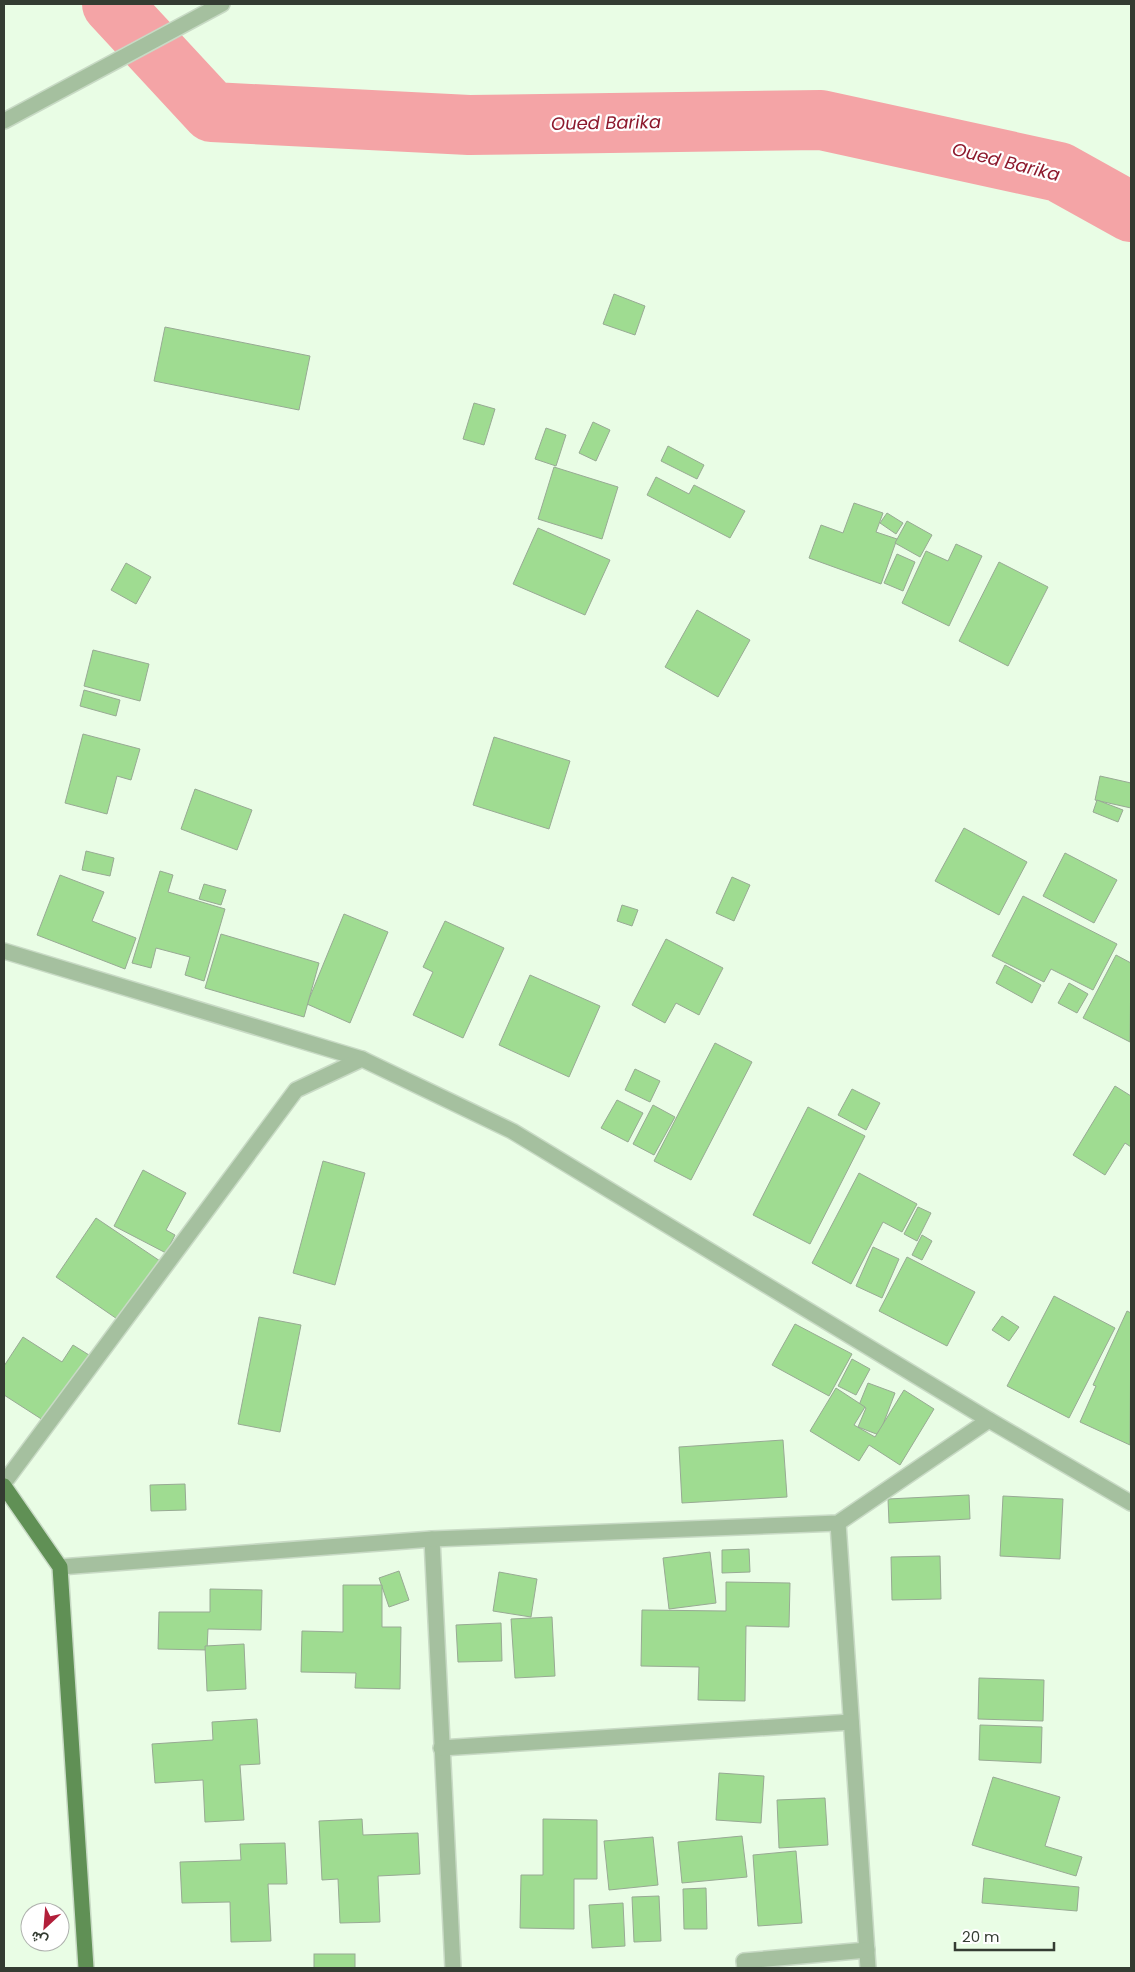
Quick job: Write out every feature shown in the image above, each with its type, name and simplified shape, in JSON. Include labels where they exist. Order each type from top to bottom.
[{"type":"main road","points":[[4,1485],[60,1567],[86,1968]]},
{"type":"street","points":[[4,121],[222,4]]},
{"type":"street","points":[[4,951],[362,1059],[512,1131],[989,1420],[1131,1503]]},
{"type":"street","points":[[4,1485],[296,1090],[362,1059]]},
{"type":"street","points":[[60,1567],[432,1539],[838,1522],[989,1420]]},
{"type":"street","points":[[838,1522],[868,1968]]},
{"type":"street","points":[[432,1539],[453,1968]]},
{"type":"street","points":[[441,1748],[852,1722]]},
{"type":"street","points":[[745,1968],[744,1960],[867,1950]]},
{"type":"building","points":[[614,294],[645,306],[635,335],[603,324]]},
{"type":"building","points":[[165,327],[310,356],[299,410],[154,381]]},
{"type":"building","points":[[474,403],[495,409],[484,445],[463,439]]},
{"type":"building","points":[[593,422],[610,430],[596,461],[579,453]]},
{"type":"building","points":[[546,428],[566,435],[556,466],[535,459]]},
{"type":"building","points":[[668,446],[704,465],[697,479],[661,461]]},
{"type":"building","points":[[554,467],[618,487],[602,539],[538,519]]},
{"type":"building","points":[[656,477],[689,494],[694,485],[745,511],[730,538],[647,495]]},
{"type":"building","points":[[854,503],[883,513],[876,532],[897,539],[881,584],[809,558],[821,525],[843,533]]},
{"type":"building","points":[[887,513],[903,523],[896,534],[880,523]]},
{"type":"building","points":[[907,521],[932,535],[920,557],[895,543]]},
{"type":"building","points":[[538,528],[610,560],[585,615],[513,584]]},
{"type":"building","points":[[956,544],[982,556],[949,626],[902,603],[926,551],[948,561]]},
{"type":"building","points":[[897,554],[915,562],[903,591],[884,583]]},
{"type":"building","points":[[999,562],[1048,587],[1008,666],[959,641]]},
{"type":"building","points":[[126,563],[151,577],[136,604],[111,590]]},
{"type":"building","points":[[697,610],[750,640],[718,697],[665,667]]},
{"type":"building","points":[[93,650],[149,664],[140,701],[84,686]]},
{"type":"building","points":[[84,690],[120,700],[116,716],[80,706]]},
{"type":"building","points":[[83,734],[140,749],[131,780],[117,776],[107,814],[65,803]]},
{"type":"building","points":[[494,737],[570,761],[549,829],[473,805]]},
{"type":"building","points":[[1100,776],[1131,783],[1131,808],[1095,800]]},
{"type":"building","points":[[195,789],[252,810],[237,850],[181,829]]},
{"type":"building","points":[[1097,800],[1123,810],[1118,822],[1093,812]]},
{"type":"building","points":[[964,828],[1027,862],[999,915],[935,881]]},
{"type":"building","points":[[86,851],[114,858],[110,876],[82,870]]},
{"type":"building","points":[[1065,853],[1117,880],[1094,923],[1043,896]]},
{"type":"building","points":[[160,871],[173,875],[168,892],[225,909],[204,981],[185,975],[190,957],[156,948],[151,968],[132,963]]},
{"type":"building","points":[[60,875],[104,892],[92,921],[136,938],[125,969],[37,935]]},
{"type":"building","points":[[732,877],[750,885],[734,921],[716,913]]},
{"type":"building","points":[[204,884],[226,890],[221,905],[199,899]]},
{"type":"building","points":[[1023,896],[1117,944],[1093,990],[1051,969],[1044,982],[992,956]]},
{"type":"building","points":[[622,905],[638,910],[632,926],[617,921]]},
{"type":"building","points":[[344,914],[388,932],[350,1023],[307,1004]]},
{"type":"building","points":[[445,921],[504,948],[463,1038],[413,1015],[433,972],[423,967]]},
{"type":"building","points":[[221,934],[319,963],[304,1017],[205,988]]},
{"type":"building","points":[[666,939],[723,968],[699,1015],[676,1003],[665,1023],[632,1005]]},
{"type":"building","points":[[1116,955],[1131,963],[1130,1042],[1083,1018]]},
{"type":"building","points":[[1005,965],[1041,985],[1032,1003],[996,983]]},
{"type":"building","points":[[530,975],[600,1006],[569,1077],[499,1045]]},
{"type":"building","points":[[1069,983],[1088,994],[1077,1013],[1058,1003]]},
{"type":"building","points":[[715,1043],[752,1062],[691,1180],[654,1161]]},
{"type":"building","points":[[635,1069],[660,1081],[650,1102],[625,1090]]},
{"type":"building","points":[[1115,1086],[1131,1096],[1131,1147],[1125,1143],[1105,1175],[1073,1155]]},
{"type":"building","points":[[852,1089],[880,1103],[866,1130],[838,1115]]},
{"type":"building","points":[[617,1100],[643,1113],[628,1142],[601,1128]]},
{"type":"building","points":[[653,1105],[675,1117],[654,1155],[633,1144]]},
{"type":"building","points":[[808,1107],[865,1136],[810,1244],[753,1215]]},
{"type":"building","points":[[323,1161],[365,1173],[335,1285],[293,1273]]},
{"type":"building","points":[[143,1170],[186,1193],[166,1230],[175,1235],[166,1253],[114,1226]]},
{"type":"building","points":[[859,1173],[917,1204],[902,1232],[883,1222],[851,1284],[812,1263]]},
{"type":"building","points":[[918,1207],[931,1213],[917,1241],[904,1234]]},
{"type":"building","points":[[96,1218],[163,1263],[123,1323],[56,1277]]},
{"type":"building","points":[[922,1235],[932,1241],[922,1260],[912,1255]]},
{"type":"building","points":[[873,1247],[899,1259],[882,1298],[856,1286]]},
{"type":"building","points":[[907,1257],[975,1292],[947,1346],[879,1311]]},
{"type":"building","points":[[1054,1296],[1115,1328],[1069,1418],[1007,1386]]},
{"type":"building","points":[[1127,1311],[1131,1313],[1130,1445],[1080,1422],[1096,1386],[1093,1385]]},
{"type":"building","points":[[1002,1316],[1019,1327],[1009,1341],[992,1330]]},
{"type":"building","points":[[259,1317],[301,1325],[280,1432],[238,1424]]},
{"type":"building","points":[[795,1324],[852,1354],[829,1396],[772,1365]]},
{"type":"building","points":[[23,1337],[62,1362],[73,1345],[89,1355],[46,1422],[4,1395],[4,1366]]},
{"type":"building","points":[[852,1359],[870,1369],[856,1395],[838,1386]]},
{"type":"building","points":[[868,1383],[895,1393],[879,1435],[858,1427],[866,1408],[859,1405]]},
{"type":"building","points":[[836,1388],[865,1407],[854,1425],[875,1437],[904,1390],[934,1409],[900,1465],[869,1445],[859,1461],[810,1431]]},
{"type":"building","points":[[783,1440],[787,1497],[682,1503],[679,1447]]},
{"type":"building","points":[[185,1484],[186,1510],[151,1511],[150,1485]]},
{"type":"building","points":[[969,1495],[970,1519],[889,1523],[888,1499]]},
{"type":"building","points":[[1003,1496],[1063,1499],[1060,1559],[1000,1556]]},
{"type":"building","points":[[749,1549],[750,1572],[722,1573],[722,1550]]},
{"type":"building","points":[[710,1552],[716,1603],[669,1609],[663,1558]]},
{"type":"building","points":[[940,1556],[941,1599],[892,1600],[891,1557]]},
{"type":"building","points":[[399,1571],[409,1600],[389,1607],[379,1578]]},
{"type":"building","points":[[499,1572],[537,1579],[531,1617],[493,1611]]},
{"type":"building","points":[[726,1582],[790,1583],[789,1627],[746,1626],[745,1701],[698,1700],[699,1667],[641,1666],[642,1610],[726,1611]]},
{"type":"building","points":[[343,1585],[382,1585],[382,1627],[401,1627],[400,1689],[355,1688],[356,1673],[301,1672],[302,1631],[343,1632]]},
{"type":"building","points":[[210,1589],[262,1590],[261,1630],[208,1629],[207,1650],[158,1649],[159,1612],[210,1612]]},
{"type":"building","points":[[552,1617],[555,1676],[515,1678],[511,1619]]},
{"type":"building","points":[[501,1623],[502,1661],[458,1662],[456,1625]]},
{"type":"building","points":[[244,1644],[246,1689],[207,1691],[205,1646]]},
{"type":"building","points":[[979,1678],[1044,1680],[1043,1721],[978,1719]]},
{"type":"building","points":[[257,1719],[260,1764],[240,1765],[244,1820],[205,1822],[203,1780],[155,1783],[152,1744],[213,1740],[212,1722]]},
{"type":"building","points":[[980,1725],[1042,1727],[1041,1763],[979,1760]]},
{"type":"building","points":[[719,1773],[764,1776],[761,1823],[716,1820]]},
{"type":"building","points":[[993,1777],[1060,1797],[1045,1846],[1082,1857],[1076,1876],[972,1845]]},
{"type":"building","points":[[825,1798],[828,1845],[779,1848],[777,1800]]},
{"type":"building","points":[[362,1819],[363,1835],[418,1833],[420,1874],[378,1876],[380,1922],[340,1923],[338,1879],[322,1880],[319,1821]]},
{"type":"building","points":[[543,1819],[597,1820],[597,1879],[574,1879],[574,1929],[520,1928],[521,1875],[543,1875]]},
{"type":"building","points":[[742,1836],[747,1877],[682,1883],[678,1842]]},
{"type":"building","points":[[653,1837],[658,1885],[609,1890],[604,1841]]},
{"type":"building","points":[[285,1843],[287,1884],[268,1884],[271,1941],[231,1942],[230,1902],[182,1903],[180,1862],[241,1860],[240,1844]]},
{"type":"building","points":[[796,1851],[802,1923],[758,1926],[753,1855]]},
{"type":"building","points":[[984,1878],[1079,1887],[1077,1911],[982,1903]]},
{"type":"building","points":[[706,1888],[707,1929],[684,1929],[683,1889]]},
{"type":"building","points":[[659,1896],[661,1941],[634,1942],[632,1897]]},
{"type":"building","points":[[623,1903],[625,1946],[592,1948],[589,1905]]},
{"type":"building","points":[[314,1954],[355,1954],[355,1968],[314,1968]]},
{"type":"waterway","name":"Oued Barika","points":[[112,4],[212,112],[469,125],[821,120],[1059,172],[1131,212]]}]
